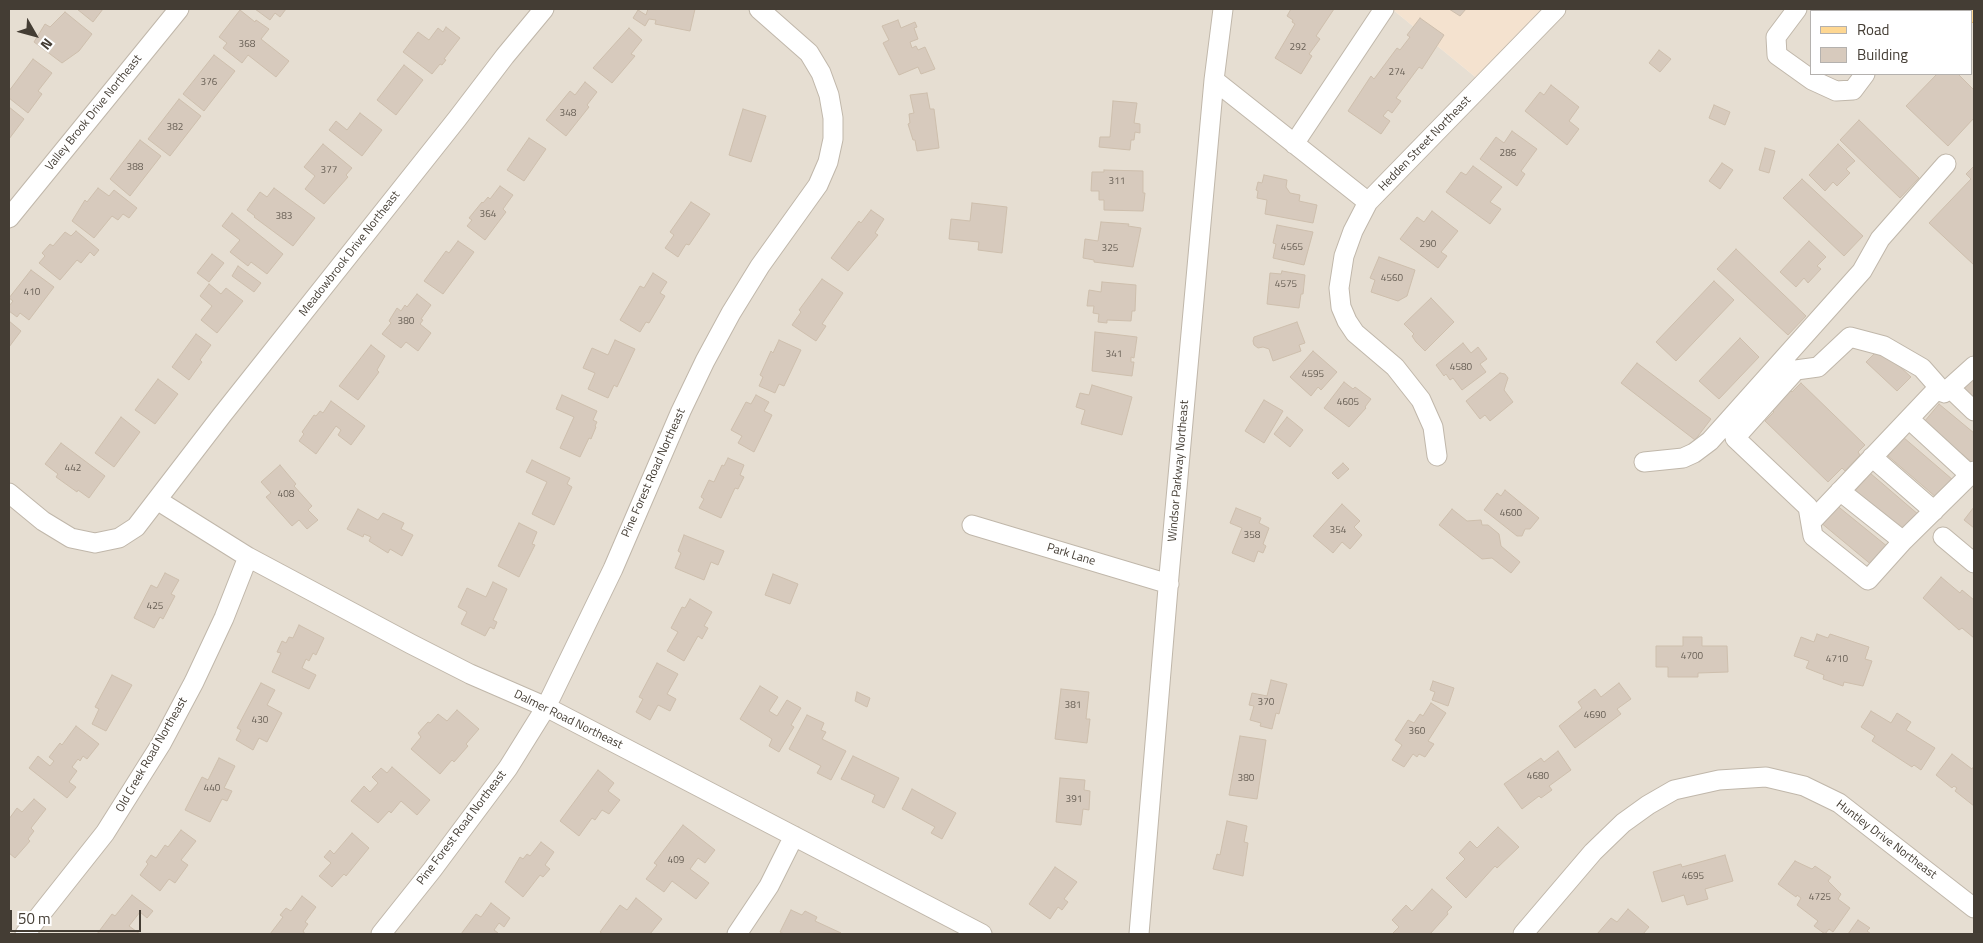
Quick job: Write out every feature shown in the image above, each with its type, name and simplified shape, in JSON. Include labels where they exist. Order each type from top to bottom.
[{"type":"street","name":"Valley Brook Drive Northeast","points":[[9,218],[179,9]]},
{"type":"street","name":"Meadowbrook Drive Northeast","points":[[158,500],[222,415],[544,9]]},
{"type":"street","name":"Pine Forest Road Northeast","points":[[381,934],[432,870],[508,768],[546,707],[613,569],[681,411],[705,361],[731,313],[760,266],[818,185],[828,162],[833,139],[833,118],[829,95],[821,73],[809,53],[760,9]]},
{"type":"street","name":"Windsor Parkway Northeast","points":[[1139,934],[1214,80],[1223,9]]},
{"type":"street","points":[[1294,144],[1384,9]]},
{"type":"street","name":"Hedden Street Northeast","points":[[1214,80],[1368,202],[1556,9]]},
{"type":"street","points":[[1797,9],[1776,37],[1777,55],[1812,80],[1836,91],[1853,90],[1864,75]]},
{"type":"street","points":[[1644,462],[1683,458],[1694,454],[1710,440],[1862,271],[1880,238],[1946,164]]},
{"type":"street","points":[[1368,202],[1353,231],[1344,256],[1339,288],[1341,307],[1346,321],[1355,333],[1395,368],[1421,400],[1433,427],[1437,456]]},
{"type":"street","points":[[1909,419],[1972,473],[1868,580],[1813,536],[1808,507],[1735,438],[1796,370],[1818,367],[1850,336],[1884,346],[1922,368],[1974,411]]},
{"type":"street","points":[[1811,522],[1909,419],[1944,388],[1974,366]]},
{"type":"street","points":[[1872,457],[1934,511]]},
{"type":"street","points":[[1840,491],[1903,542]]},
{"type":"street","points":[[9,493],[43,521],[71,538],[95,543],[119,538],[136,527],[158,500]]},
{"type":"street","name":"Dalmer Road Northeast","points":[[158,500],[248,557],[419,649],[470,674],[546,707],[982,934]]},
{"type":"street","name":"Park Lane","points":[[972,525],[1169,584]]},
{"type":"street","points":[[1942,537],[1974,563]]},
{"type":"street","name":"Old Creek Road Northeast","points":[[25,934],[105,833],[161,744],[198,674],[224,618],[248,557]]},
{"type":"street","name":"Huntley Drive Northeast","points":[[1523,934],[1593,852],[1623,823],[1648,805],[1674,790],[1719,780],[1766,777],[1804,786],[1838,803],[1974,908]]},
{"type":"street","points":[[737,934],[769,886],[794,836]]},
{"type":"shaded area","points":[[9,9],[1392,9],[1479,80],[1548,9],[1974,9],[1974,934],[9,934]]},
{"type":"shaded area","points":[[1392,9],[1548,9],[1479,80]]},
{"type":"building","points":[[77,9],[103,9],[93,22]]},
{"type":"building","points":[[255,9],[286,9],[280,17],[275,13],[270,20]]},
{"type":"building","points":[[648,9],[695,9],[690,31],[655,24],[656,20],[649,19],[645,26],[633,18],[638,10],[646,15]]},
{"type":"building","points":[[1291,9],[1334,9],[1316,36],[1320,39],[1309,54],[1312,56],[1301,74],[1275,58],[1295,24],[1287,16]]},
{"type":"building","points":[[1449,9],[1466,9],[1460,16]]},
{"type":"building","points":[[1860,9],[1862,10],[1827,10]]},
{"type":"building","points":[[240,10],[255,22],[256,20],[269,29],[261,39],[289,61],[276,77],[248,55],[242,63],[223,48],[227,43],[219,37]]},
{"type":"building","points":[[65,12],[92,34],[79,51],[62,63],[34,42],[45,24],[50,27]]},
{"type":"building","points":[[1420,18],[1444,35],[1422,69],[1419,67],[1396,98],[1401,101],[1392,113],[1388,110],[1383,116],[1390,121],[1381,134],[1348,111],[1371,76],[1374,79],[1397,48],[1400,50],[1410,37],[1407,35]]},
{"type":"building","points":[[898,20],[901,28],[915,22],[917,27],[914,28],[918,39],[910,42],[912,48],[916,46],[918,50],[925,47],[935,69],[921,74],[918,67],[899,75],[883,43],[889,40],[882,26]]},
{"type":"building","points":[[446,27],[460,38],[444,59],[446,60],[432,74],[403,52],[418,32],[429,40],[438,28],[443,32]]},
{"type":"building","points":[[629,28],[642,40],[631,54],[635,56],[612,83],[593,68]]},
{"type":"building","points":[[1659,50],[1671,59],[1660,72],[1649,63]]},
{"type":"building","points":[[214,55],[235,71],[204,111],[183,94]]},
{"type":"building","points":[[33,59],[52,73],[38,91],[42,94],[28,113],[9,98],[9,91]]},
{"type":"building","points":[[404,65],[423,80],[396,115],[377,100]]},
{"type":"building","points":[[1936,75],[1959,75],[1974,90],[1974,118],[1948,146],[1906,106]]},
{"type":"building","points":[[585,82],[597,92],[587,105],[589,107],[566,136],[546,120],[570,91],[575,95]]},
{"type":"building","points":[[1551,85],[1579,107],[1569,121],[1579,129],[1567,145],[1525,111],[1540,92],[1544,95]]},
{"type":"building","points":[[927,93],[930,109],[934,109],[939,148],[917,151],[915,140],[913,140],[908,124],[910,123],[909,114],[914,113],[910,95]]},
{"type":"building","points":[[179,99],[201,116],[170,156],[148,139]]},
{"type":"building","points":[[1113,101],[1137,103],[1134,123],[1140,124],[1140,133],[1135,132],[1134,140],[1131,140],[1130,150],[1099,147],[1100,137],[1110,137]]},
{"type":"building","points":[[1714,105],[1730,112],[1725,125],[1709,118]]},
{"type":"building","points":[[9,107],[24,119],[9,139]]},
{"type":"building","points":[[743,109],[766,116],[751,162],[729,155]]},
{"type":"building","points":[[360,113],[382,130],[362,156],[329,130],[336,121],[347,130]]},
{"type":"building","points":[[1859,120],[1919,178],[1900,198],[1840,140]]},
{"type":"building","points":[[1512,131],[1537,149],[1521,171],[1525,174],[1517,186],[1480,159],[1496,137],[1504,143]]},
{"type":"building","points":[[529,138],[546,149],[524,181],[507,170]]},
{"type":"building","points":[[140,140],[161,156],[130,196],[110,179]]},
{"type":"building","points":[[323,144],[352,168],[346,175],[348,177],[324,204],[305,189],[315,176],[304,167]]},
{"type":"building","points":[[1838,144],[1855,161],[1846,169],[1850,173],[1837,186],[1833,182],[1825,191],[1809,175]]},
{"type":"building","points":[[1765,148],[1775,151],[1769,173],[1759,170]]},
{"type":"building","points":[[1722,163],[1733,170],[1720,189],[1709,181]]},
{"type":"building","points":[[1473,166],[1502,187],[1490,202],[1501,209],[1490,224],[1446,192],[1461,172],[1466,175]]},
{"type":"building","points":[[1974,166],[1974,265],[1929,223],[1971,179],[1966,174]]},
{"type":"building","points":[[1104,170],[1143,171],[1143,193],[1145,193],[1143,211],[1104,210],[1104,200],[1099,200],[1099,191],[1091,191],[1092,172],[1104,172]]},
{"type":"building","points":[[1264,175],[1287,180],[1286,187],[1290,193],[1300,195],[1299,201],[1317,205],[1313,223],[1265,214],[1267,200],[1257,198],[1258,191],[1256,190],[1258,182],[1262,183]]},
{"type":"building","points":[[1802,179],[1863,236],[1844,256],[1783,198]]},
{"type":"building","points":[[500,186],[513,195],[503,209],[506,212],[485,240],[467,226],[472,220],[469,218],[482,202],[488,197],[490,199]]},
{"type":"building","points":[[98,188],[109,196],[114,190],[137,208],[129,218],[123,214],[118,220],[112,216],[94,238],[72,221],[85,200],[87,202]]},
{"type":"building","points":[[274,188],[315,218],[293,246],[247,210],[260,192],[267,197]]},
{"type":"building","points":[[691,202],[710,214],[689,245],[686,244],[678,257],[665,248],[674,235],[670,232]]},
{"type":"building","points":[[972,203],[1007,207],[1002,253],[978,250],[979,242],[949,239],[951,219],[970,221]]},
{"type":"building","points":[[871,210],[884,219],[875,233],[878,235],[848,271],[831,258],[859,221],[861,223]]},
{"type":"building","points":[[1432,211],[1458,231],[1441,252],[1447,256],[1438,268],[1400,239],[1417,217],[1424,222]]},
{"type":"building","points":[[232,213],[283,254],[267,274],[251,262],[248,266],[230,252],[240,240],[222,226]]},
{"type":"building","points":[[1101,222],[1129,224],[1128,226],[1141,228],[1133,267],[1094,262],[1094,260],[1083,258],[1085,239],[1098,241]]},
{"type":"building","points":[[1277,225],[1313,232],[1304,265],[1273,258],[1276,244],[1273,243]]},
{"type":"building","points":[[76,231],[99,250],[94,256],[90,252],[81,263],[77,260],[60,280],[39,263],[45,256],[42,253],[50,244],[53,246],[65,232],[71,236]]},
{"type":"building","points":[[458,241],[474,252],[443,294],[424,281],[446,251],[449,253]]},
{"type":"building","points":[[1809,241],[1826,257],[1817,266],[1821,269],[1808,283],[1804,278],[1796,287],[1780,272]]},
{"type":"building","points":[[1736,249],[1806,316],[1788,335],[1717,269]]},
{"type":"building","points":[[212,254],[224,263],[209,282],[197,273]]},
{"type":"building","points":[[1379,257],[1415,270],[1407,296],[1398,301],[1371,292],[1375,280],[1370,278]]},
{"type":"building","points":[[238,266],[261,283],[254,292],[232,276]]},
{"type":"building","points":[[31,270],[54,287],[29,320],[20,313],[17,317],[9,311],[9,306],[13,301],[9,298]]},
{"type":"building","points":[[1282,271],[1305,275],[1299,308],[1267,304],[1270,273],[1281,274]]},
{"type":"building","points":[[653,273],[667,282],[660,293],[665,296],[649,323],[646,322],[640,332],[620,320],[640,286],[644,288]]},
{"type":"building","points":[[822,279],[843,293],[822,324],[826,326],[816,341],[792,325],[801,312],[799,310]]},
{"type":"building","points":[[1714,281],[1734,300],[1676,361],[1656,342]]},
{"type":"building","points":[[1102,282],[1136,285],[1135,311],[1132,311],[1131,321],[1107,320],[1107,323],[1098,322],[1099,314],[1093,313],[1094,306],[1087,306],[1089,290],[1101,292]]},
{"type":"building","points":[[209,284],[221,294],[226,288],[243,301],[217,333],[201,320],[212,306],[200,296]]},
{"type":"building","points":[[417,294],[431,305],[421,319],[423,320],[420,324],[431,333],[418,351],[406,342],[401,348],[382,334],[391,323],[389,321],[397,308],[401,311],[405,305],[407,307]]},
{"type":"building","points":[[1431,298],[1454,322],[1425,351],[1412,336],[1414,334],[1404,324]]},
{"type":"building","points":[[9,321],[21,331],[9,347]]},
{"type":"building","points":[[1297,322],[1305,343],[1299,345],[1301,351],[1273,361],[1269,349],[1258,348],[1254,345],[1254,337]]},
{"type":"building","points":[[1095,332],[1137,337],[1134,358],[1131,357],[1131,362],[1134,362],[1132,376],[1092,371]]},
{"type":"building","points":[[196,334],[211,345],[189,380],[172,367]]},
{"type":"building","points":[[1740,338],[1759,357],[1719,399],[1699,381]]},
{"type":"building","points":[[615,340],[635,349],[617,387],[614,385],[608,398],[588,389],[595,373],[583,368],[592,348],[608,355]]},
{"type":"building","points":[[779,340],[801,350],[784,386],[779,384],[775,393],[759,386],[763,377],[760,375],[771,351],[773,353]]},
{"type":"building","points":[[1463,343],[1471,353],[1478,347],[1487,359],[1480,364],[1486,372],[1462,390],[1453,378],[1450,380],[1446,374],[1444,376],[1436,365]]},
{"type":"building","points":[[371,345],[385,356],[377,370],[379,372],[358,400],[339,386]]},
{"type":"building","points":[[1878,350],[1883,351],[1911,377],[1897,391],[1866,362]]},
{"type":"building","points":[[1313,351],[1337,372],[1321,390],[1318,387],[1311,396],[1290,377]]},
{"type":"building","points":[[1637,363],[1711,419],[1695,440],[1621,383]]},
{"type":"building","points":[[1500,373],[1505,374],[1508,378],[1504,390],[1513,402],[1490,421],[1485,415],[1480,419],[1466,401]]},
{"type":"building","points":[[1974,374],[1974,398],[1962,388]]},
{"type":"building","points":[[158,379],[178,394],[155,424],[135,410]]},
{"type":"building","points":[[1344,382],[1353,389],[1355,387],[1371,399],[1366,408],[1349,427],[1324,408]]},
{"type":"building","points":[[1801,383],[1865,445],[1858,452],[1860,455],[1845,471],[1842,468],[1828,482],[1765,421],[1774,412],[1768,406],[1787,387],[1792,392]]},
{"type":"building","points":[[1092,385],[1132,397],[1122,435],[1081,424],[1085,410],[1076,407],[1080,393],[1089,395]]},
{"type":"building","points":[[562,395],[597,411],[593,420],[597,422],[596,427],[580,457],[560,448],[574,417],[556,409]]},
{"type":"building","points":[[756,395],[769,402],[764,411],[772,415],[754,452],[738,443],[742,436],[731,430],[746,402],[751,404]]},
{"type":"building","points":[[1264,400],[1283,411],[1264,443],[1245,431]]},
{"type":"building","points":[[331,401],[365,426],[351,445],[338,435],[341,430],[336,426],[316,454],[299,441],[304,434],[302,432],[314,415],[316,416],[320,411],[323,413]]},
{"type":"building","points":[[1939,404],[1974,433],[1974,464],[1924,422]]},
{"type":"building","points":[[121,417],[140,432],[114,467],[95,453]]},
{"type":"building","points":[[1287,417],[1303,430],[1290,447],[1274,434]]},
{"type":"building","points":[[1903,437],[1953,480],[1937,498],[1888,456]]},
{"type":"building","points":[[61,443],[105,476],[89,498],[56,477],[58,474],[45,464]]},
{"type":"building","points":[[728,458],[744,465],[740,475],[744,477],[738,489],[735,488],[721,518],[699,508],[704,499],[701,497],[709,480],[714,482],[722,465],[724,466]]},
{"type":"building","points":[[532,460],[570,478],[567,484],[572,487],[554,525],[532,514],[547,482],[526,472]]},
{"type":"building","points":[[1343,463],[1349,469],[1338,479],[1332,473]]},
{"type":"building","points":[[280,465],[296,484],[294,486],[312,506],[308,510],[318,520],[307,529],[299,520],[292,526],[266,497],[271,493],[261,482]]},
{"type":"building","points":[[1870,473],[1919,515],[1904,533],[1855,491]]},
{"type":"building","points":[[1505,490],[1539,518],[1530,529],[1525,529],[1522,536],[1517,536],[1484,510],[1497,493],[1501,496]]},
{"type":"building","points":[[1342,504],[1360,521],[1354,527],[1362,535],[1350,549],[1342,542],[1333,553],[1313,536]]},
{"type":"building","points":[[1835,504],[1888,547],[1873,566],[1820,522]]},
{"type":"building","points":[[1974,507],[1974,528],[1964,520]]},
{"type":"building","points":[[1236,508],[1261,518],[1259,523],[1269,528],[1263,544],[1266,546],[1263,553],[1258,551],[1254,562],[1232,553],[1242,528],[1230,523]]},
{"type":"building","points":[[358,509],[378,520],[383,513],[404,523],[401,529],[413,535],[402,556],[390,549],[388,553],[369,541],[371,537],[364,534],[363,537],[347,529]]},
{"type":"building","points":[[1452,509],[1467,521],[1481,520],[1482,525],[1488,525],[1499,534],[1501,546],[1520,562],[1511,573],[1492,558],[1482,559],[1439,525]]},
{"type":"building","points":[[519,523],[537,532],[532,544],[535,545],[519,577],[498,566]]},
{"type":"building","points":[[684,535],[724,551],[718,565],[711,562],[704,580],[675,568],[681,553],[678,551]]},
{"type":"building","points":[[165,573],[179,580],[171,594],[175,596],[163,619],[160,617],[154,628],[134,618],[151,585],[157,588]]},
{"type":"building","points":[[773,574],[798,584],[790,604],[765,595]]},
{"type":"building","points":[[1941,577],[1960,593],[1962,590],[1974,600],[1974,638],[1962,628],[1959,630],[1923,598]]},
{"type":"building","points":[[493,582],[507,589],[493,620],[497,622],[494,629],[490,627],[485,636],[461,624],[467,612],[458,607],[467,588],[486,597]]},
{"type":"building","points":[[690,599],[712,612],[704,626],[708,628],[702,639],[698,636],[684,661],[667,651],[678,632],[671,628],[682,607],[685,608]]},
{"type":"building","points":[[299,625],[324,638],[316,655],[313,653],[309,661],[306,659],[302,668],[316,675],[309,689],[272,672],[281,653],[277,652],[282,641],[286,643],[289,637],[293,638]]},
{"type":"building","points":[[1817,634],[1828,638],[1830,634],[1869,647],[1865,659],[1872,661],[1863,686],[1844,682],[1843,686],[1823,679],[1824,675],[1806,668],[1809,661],[1794,656],[1801,637],[1814,642]]},
{"type":"building","points":[[1683,637],[1702,637],[1702,646],[1727,646],[1728,672],[1698,673],[1698,677],[1668,677],[1668,667],[1656,667],[1656,646],[1683,646]]},
{"type":"building","points":[[657,663],[678,674],[667,694],[676,699],[670,711],[658,705],[650,720],[636,712],[643,699],[639,697]]},
{"type":"building","points":[[112,675],[132,685],[106,731],[92,724],[99,709],[95,707]]},
{"type":"building","points":[[1271,680],[1287,684],[1279,714],[1276,713],[1272,729],[1260,726],[1261,723],[1250,720],[1254,706],[1249,705],[1252,693],[1267,696]]},
{"type":"building","points":[[1433,681],[1454,688],[1448,706],[1432,700],[1435,692],[1430,690]]},
{"type":"building","points":[[261,683],[275,690],[267,705],[282,713],[267,742],[259,738],[253,750],[236,740],[241,730],[237,728]]},
{"type":"building","points":[[1619,683],[1631,699],[1617,709],[1621,714],[1575,748],[1559,726],[1582,708],[1578,702],[1595,689],[1601,697]]},
{"type":"building","points":[[760,686],[778,697],[769,711],[777,716],[787,700],[801,708],[791,725],[794,727],[779,752],[769,746],[772,739],[740,719]]},
{"type":"building","points":[[1061,689],[1089,692],[1086,719],[1090,719],[1087,743],[1055,739]]},
{"type":"building","points":[[857,692],[870,698],[867,707],[855,701]]},
{"type":"building","points":[[1431,703],[1446,713],[1428,741],[1434,744],[1425,757],[1419,754],[1417,757],[1413,754],[1404,767],[1392,760],[1402,745],[1395,740],[1408,720],[1414,723],[1420,714],[1423,716]]},
{"type":"building","points":[[457,710],[479,729],[466,744],[468,746],[440,774],[411,749],[421,737],[418,733],[428,722],[430,723],[438,714],[447,721]]},
{"type":"building","points":[[1871,711],[1891,723],[1897,713],[1911,722],[1906,730],[1935,748],[1921,770],[1914,765],[1912,767],[1872,741],[1875,736],[1861,727]]},
{"type":"building","points":[[807,715],[824,723],[821,730],[826,732],[822,739],[846,751],[831,780],[817,773],[821,766],[789,749]]},
{"type":"building","points":[[76,726],[99,744],[87,759],[83,756],[72,767],[77,771],[69,782],[76,787],[67,798],[29,768],[38,756],[50,766],[54,761],[49,757],[60,743],[62,745]]},
{"type":"building","points":[[1240,736],[1266,740],[1257,799],[1229,795]]},
{"type":"building","points":[[1558,751],[1571,770],[1549,786],[1552,790],[1541,798],[1539,796],[1522,809],[1504,784],[1541,758],[1544,762]]},
{"type":"building","points":[[1952,754],[1972,769],[1974,766],[1974,806],[1955,791],[1957,788],[1954,786],[1952,788],[1936,775]]},
{"type":"building","points":[[853,756],[899,778],[884,808],[872,802],[875,795],[841,779]]},
{"type":"building","points":[[219,758],[235,766],[224,788],[232,791],[227,801],[222,799],[210,822],[185,810],[202,777],[208,780]]},
{"type":"building","points":[[392,767],[430,800],[417,815],[401,801],[391,813],[389,811],[378,823],[351,801],[364,786],[370,792],[378,783],[372,777],[381,768],[387,773]]},
{"type":"building","points":[[598,770],[614,783],[608,791],[620,800],[609,814],[602,810],[595,820],[592,818],[579,836],[560,821]]},
{"type":"building","points":[[1060,778],[1085,780],[1084,790],[1090,791],[1089,810],[1083,809],[1081,825],[1056,822]]},
{"type":"building","points":[[912,789],[956,813],[942,839],[931,833],[935,827],[902,809]]},
{"type":"building","points":[[34,799],[46,809],[31,828],[34,831],[28,839],[30,841],[15,858],[9,853],[9,819],[17,808],[22,812]]},
{"type":"building","points":[[1227,821],[1247,826],[1244,842],[1248,843],[1243,876],[1213,869],[1217,854],[1220,855]]},
{"type":"building","points":[[683,825],[715,850],[705,863],[698,858],[690,869],[709,883],[696,899],[672,881],[664,892],[646,879],[657,865],[654,863]]},
{"type":"building","points":[[1498,827],[1519,847],[1497,868],[1495,866],[1466,898],[1446,878],[1465,859],[1459,853],[1470,841],[1477,848]]},
{"type":"building","points":[[181,830],[196,841],[181,860],[188,865],[175,883],[169,879],[160,891],[140,875],[148,864],[146,862],[151,855],[156,858],[165,845],[168,847]]},
{"type":"building","points":[[352,833],[369,848],[346,876],[344,874],[332,887],[319,876],[331,863],[324,857],[330,850],[334,854]]},
{"type":"building","points":[[541,842],[554,852],[545,865],[550,869],[543,877],[540,875],[523,897],[505,882],[520,857],[523,859],[527,854],[530,856]]},
{"type":"building","points":[[1725,855],[1733,881],[1705,889],[1708,899],[1687,905],[1684,895],[1662,902],[1653,872],[1681,864],[1682,867]]},
{"type":"building","points":[[1795,861],[1812,869],[1815,866],[1831,877],[1828,881],[1841,894],[1838,899],[1850,908],[1833,932],[1829,929],[1825,934],[1814,926],[1818,921],[1797,905],[1801,898],[1797,895],[1796,897],[1778,884]]},
{"type":"building","points":[[1055,867],[1077,882],[1064,899],[1068,902],[1062,910],[1058,907],[1050,919],[1029,904]]},
{"type":"building","points":[[1432,889],[1452,907],[1447,912],[1448,914],[1430,934],[1392,934],[1399,927],[1392,920],[1406,905],[1412,911]]},
{"type":"building","points":[[132,895],[153,911],[147,918],[140,912],[129,926],[140,934],[97,934],[112,914],[115,916]]},
{"type":"building","points":[[302,896],[316,907],[305,922],[308,924],[303,931],[305,934],[270,934],[283,917],[280,915],[286,908],[291,911]]},
{"type":"building","points":[[636,898],[662,919],[650,934],[603,934],[600,932],[620,905],[627,910]]},
{"type":"building","points":[[491,903],[510,918],[504,927],[499,923],[494,930],[498,934],[461,934],[476,914],[481,917]]},
{"type":"building","points":[[1628,909],[1649,927],[1643,934],[1597,934],[1611,918],[1617,922]]},
{"type":"building","points":[[791,910],[802,915],[805,911],[817,917],[815,921],[841,933],[784,934],[780,932]]},
{"type":"building","points":[[1858,920],[1870,928],[1867,931],[1871,934],[1848,934]]}]
